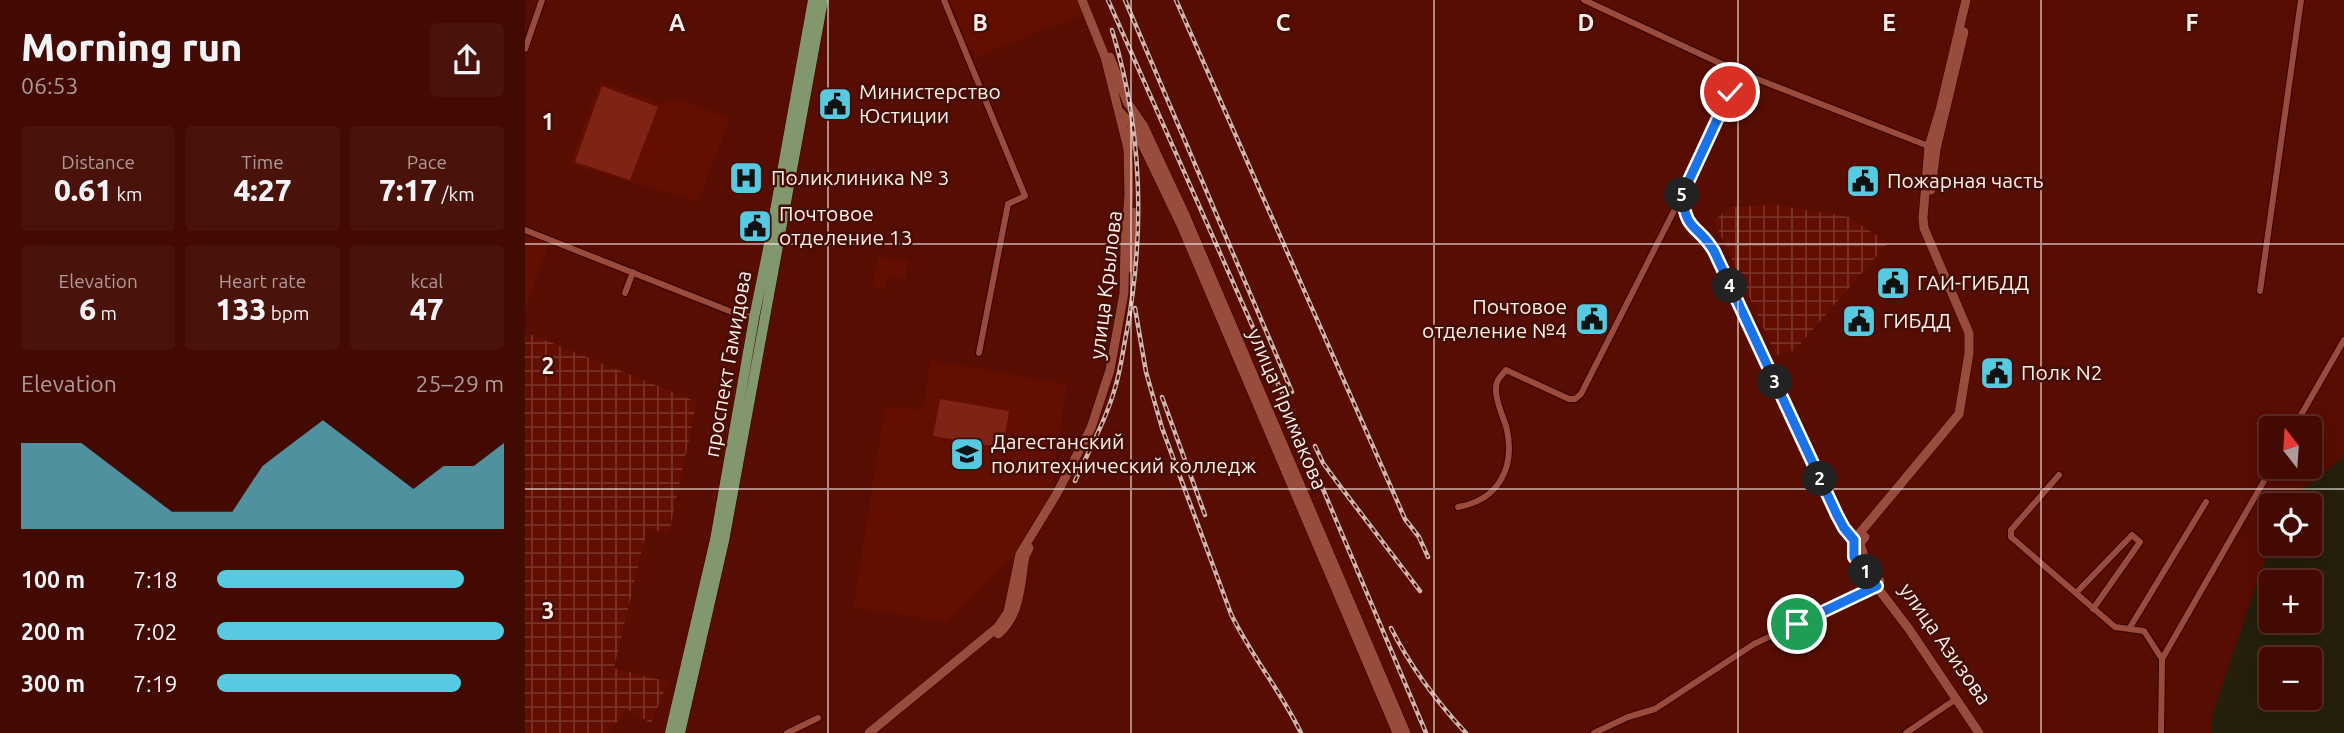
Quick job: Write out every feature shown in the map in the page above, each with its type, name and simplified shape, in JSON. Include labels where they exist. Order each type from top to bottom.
[{"type":"main road","name":"проспект Гамидова","points":[[670,733],[716,540],[813,0]]},
{"type":"main road","name":"проспект Гамидова","points":[[680,733],[724,541],[823,0]]},
{"type":"main road","points":[[871,733],[1003,620],[1008,612],[1020,554],[1056,495],[1091,428],[1110,370],[1124,293],[1129,160],[1105,57],[1082,0]]},
{"type":"main road","points":[[1088,0],[1131,107],[1133,129]]},
{"type":"main road","name":"улица Азизова","points":[[1969,0],[1926,164],[1924,228],[1969,333],[1969,353],[1959,414],[1854,540],[1854,557],[1909,629],[1979,733]]},
{"type":"main road","points":[[1119,110],[1131,107]]},
{"type":"main road","name":"улица Примакова","points":[[1131,107],[1143,125],[1186,218],[1406,733]]},
{"type":"main road","points":[[1119,110],[1133,129]]},
{"type":"main road","name":"улица Примакова","points":[[1133,129],[1191,248],[1397,733]]},
{"type":"main road","name":"улица Крылова","points":[[871,733],[1007,626],[1016,611],[1027,550],[1063,491],[1094,430],[1115,366],[1128,292],[1134,196],[1133,129]]},
{"type":"main road","name":"улица Азизова","points":[[1932,147],[1929,216],[1931,233],[1973,330],[1974,356],[1962,417],[1860,543],[1865,560],[1986,733]]},
{"type":"street","points":[[525,49],[542,0]]},
{"type":"street","points":[[944,0],[1025,196],[1007,204],[979,353]]},
{"type":"street","points":[[1584,0],[1739,72],[1932,147]]},
{"type":"street","points":[[2260,291],[2301,0]]},
{"type":"street","points":[[1458,507],[1484,498],[1499,483],[1508,466],[1507,432],[1495,387],[1506,370],[1569,399],[1575,399],[1581,394],[1682,195],[1739,72]]},
{"type":"street","points":[[1682,195],[1687,220],[1694,230],[1708,241],[1837,515],[1854,540]]},
{"type":"street","points":[[525,230],[742,316],[754,318],[765,314]]},
{"type":"street","points":[[625,293],[633,272]]},
{"type":"street","points":[[2301,416],[2344,340]]},
{"type":"street","points":[[2059,475],[2011,530],[2011,537],[2115,627],[2144,631],[2162,659]]},
{"type":"street","points":[[2161,733],[2162,659],[2264,480]]},
{"type":"street","points":[[2129,629],[2206,502]]},
{"type":"street","points":[[2076,593],[2132,535],[2140,542],[2093,609]]},
{"type":"street","points":[[1594,733],[1628,717],[1655,709],[1753,644],[1877,586]]},
{"type":"street","points":[[1906,733],[1956,699]]},
{"type":"street","points":[[787,733],[818,718]]},
{"type":"shaded area","points":[[949,0],[1079,0],[1085,14],[974,58]]},
{"type":"shaded area","points":[[600,82],[663,104],[674,98],[730,118],[698,202],[570,164]]},
{"type":"shaded area","points":[[602,86],[658,107],[630,180],[575,162]]},
{"type":"shaded area","points":[[1777,205],[1849,217],[1888,243],[1795,350],[1776,355],[1714,221],[1730,207]]},
{"type":"shaded area","points":[[525,235],[549,243],[525,311]]},
{"type":"shaded area","points":[[878,256],[908,261],[905,280],[887,277],[884,290],[872,287]]},
{"type":"shaded area","points":[[525,332],[697,402],[669,533],[647,529],[614,668],[668,682],[651,723],[627,709],[608,733],[525,733]]},
{"type":"shaded area","name":"Дагестанский политехнический колледж","points":[[930,360],[1067,384],[1050,498],[1020,551],[947,622],[853,608],[885,406],[923,410]]},
{"type":"shaded area","points":[[940,399],[1009,411],[1003,448],[933,436]]},
{"type":"shaded area","points":[[2344,450],[2344,733],[2211,733],[2213,712],[2259,576],[2259,633],[2322,633],[2322,570],[2261,570],[2268,556],[2322,556],[2322,493],[2300,493],[2315,480],[2322,480],[2322,474],[2342,458]]},
{"type":"railway","points":[[1108,0],[1290,411],[1426,733]]},
{"type":"railway","points":[[1125,0],[1292,392]]},
{"type":"railway","points":[[1176,0],[1405,519],[1419,537],[1428,557]]},
{"type":"railway","points":[[1075,481],[1102,423],[1117,381],[1133,292],[1138,217],[1135,142],[1130,104],[1112,30]]},
{"type":"railway","points":[[1135,308],[1146,372],[1162,428],[1231,614],[1301,733]]},
{"type":"railway","points":[[1162,397],[1205,515]]},
{"type":"railway","points":[[1315,446],[1323,463],[1420,591]]},
{"type":"railway","points":[[1391,628],[1425,683],[1466,733]]},
{"type":"place","name":"Министерство Юстиции","points":[[835,104]]},
{"type":"place","name":"Поликлиника № 3","points":[[746,178]]},
{"type":"place","name":"Пожарная часть","points":[[1863,181]]},
{"type":"place","name":"Почтовое отделение 13","points":[[755,226]]},
{"type":"place","name":"ГАИ-ГИБДД","points":[[1893,283]]},
{"type":"place","name":"Почтовое отделение №4","points":[[1592,319]]},
{"type":"place","name":"ГИБДД","points":[[1859,321]]},
{"type":"place","name":"Полк N2","points":[[1997,373]]},
{"type":"place","name":"Дагестанский политехнический колледж","points":[[967,454]]},
{"type":"route","points":[[1730,92],[1682,195],[1684,212],[1689,224],[1708,241],[1714,251],[1837,515],[1854,540],[1854,557],[1877,586],[1797,624]]}]
